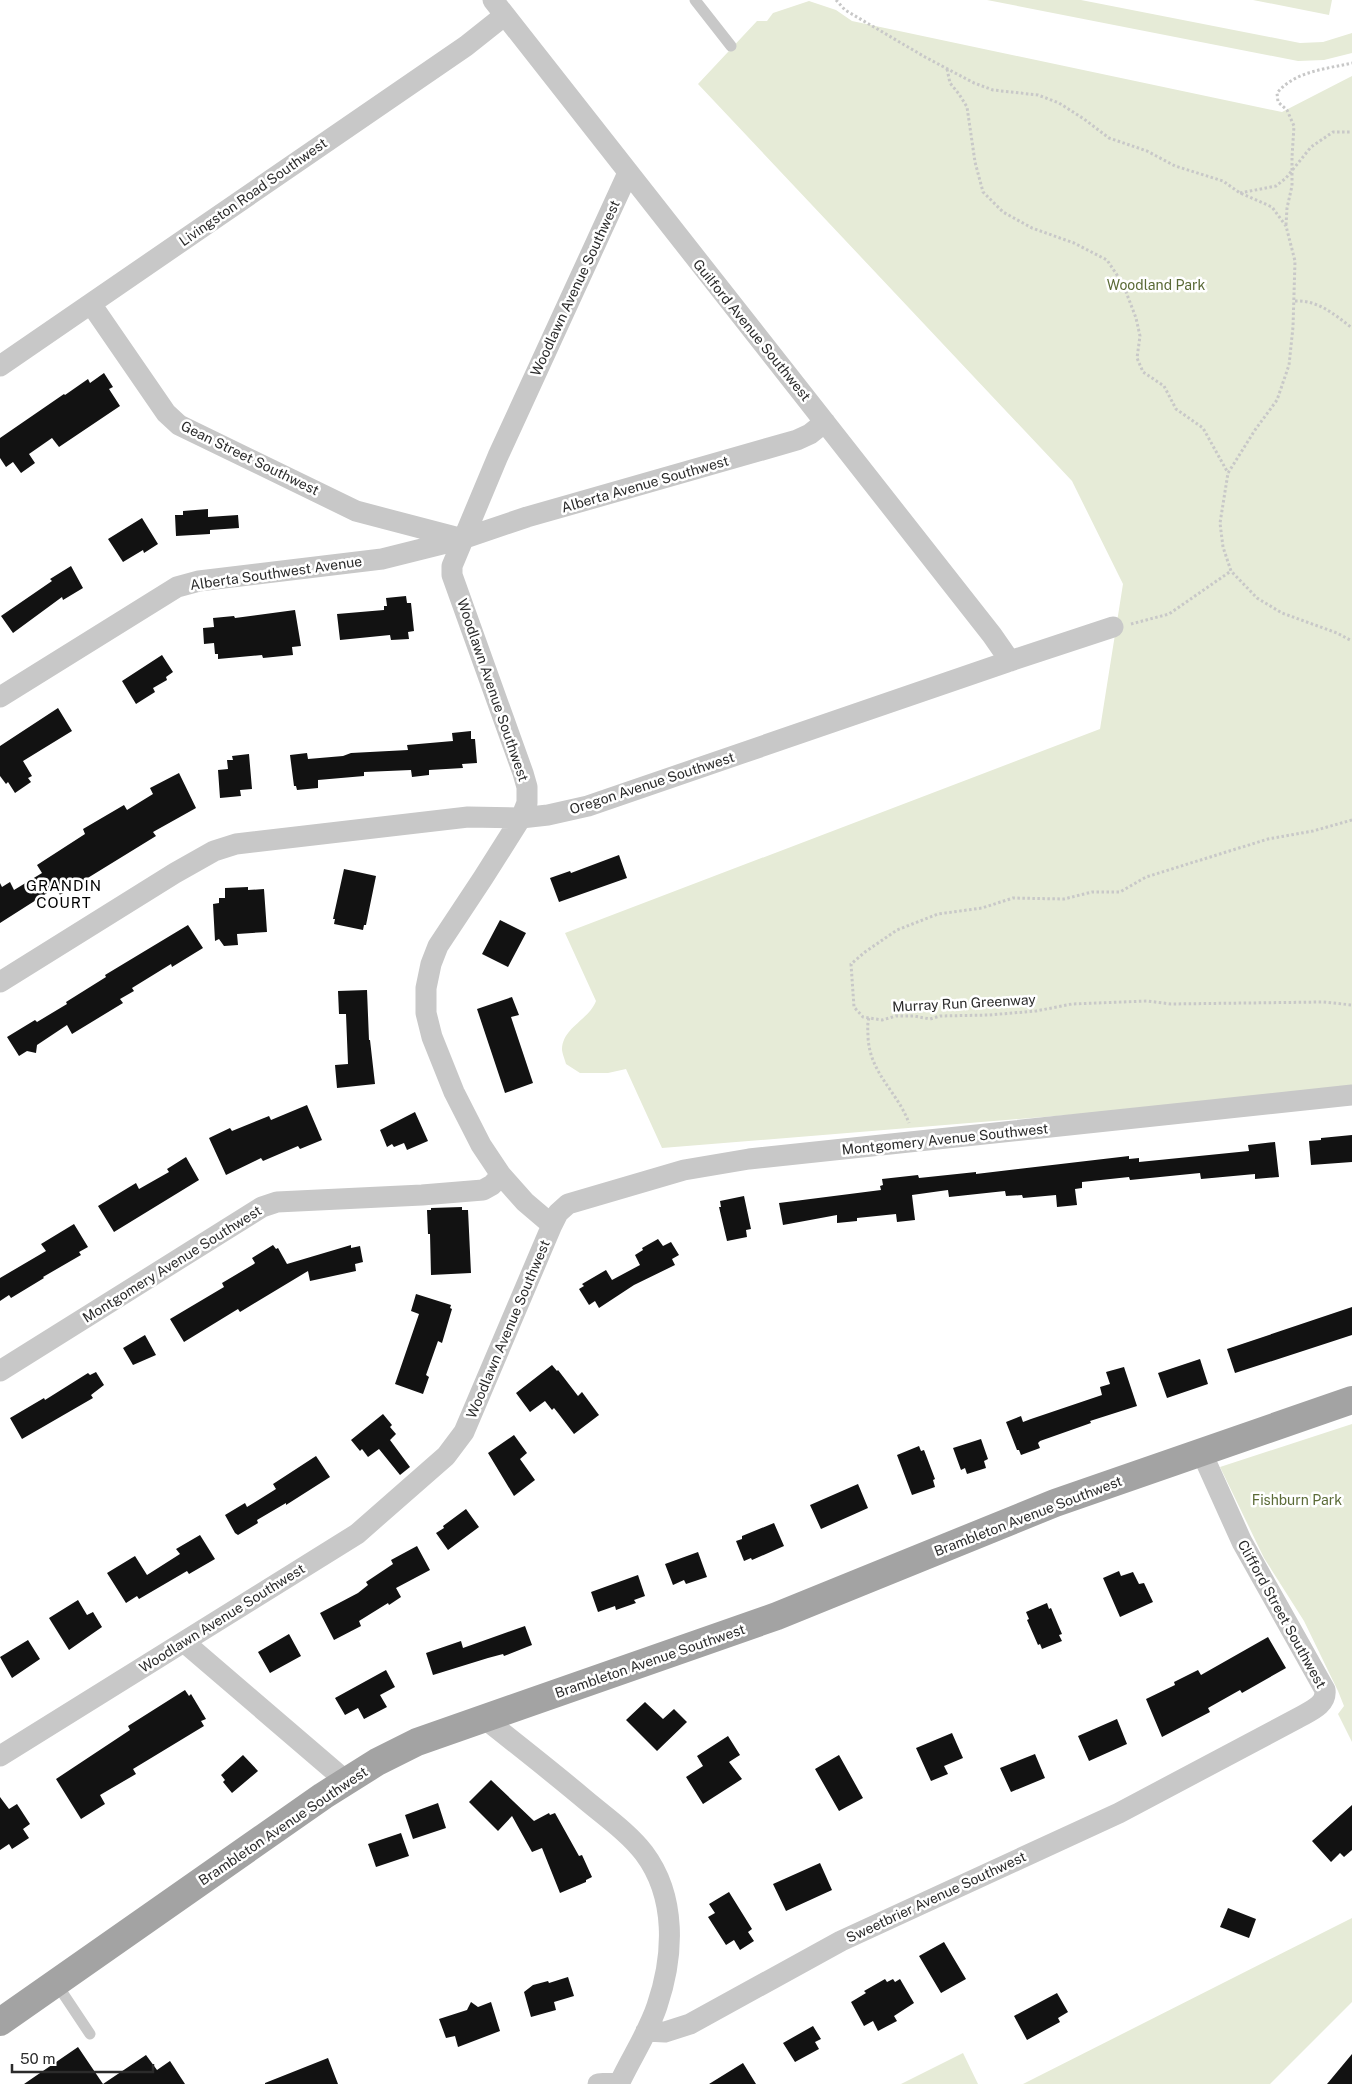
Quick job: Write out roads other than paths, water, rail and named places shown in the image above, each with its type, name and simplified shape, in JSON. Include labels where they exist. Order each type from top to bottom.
[{"type":"main road","name":"Brambleton Avenue Southwest","points":[[0,2022],[346,1781],[376,1762],[417,1742],[777,1616],[1055,1503],[1352,1400]]},
{"type":"street","name":"Guilford Avenue Southwest","points":[[499,8],[992,635],[1010,661]]},
{"type":"street","name":"Livingston Road Southwest","points":[[0,366],[466,46],[499,8]]},
{"type":"street","name":"Woodlawn Avenue Southwest","points":[[0,1756],[357,1534],[446,1456],[464,1432],[552,1225],[525,1202],[501,1175],[481,1145],[454,1092],[432,1037],[426,1013],[426,988],[431,964],[445,933],[521,818],[527,802],[527,787],[452,575],[452,566],[462,539],[628,173]]},
{"type":"street","name":"Gean Street Southwest","points":[[91,304],[166,413],[179,425],[356,511],[462,539]]},
{"type":"street","name":"Alberta Avenue Southwest","points":[[462,539],[527,518],[798,440],[810,434],[825,422]]},
{"type":"street","name":"Alberta Southwest Avenue","points":[[0,697],[177,587],[200,581],[382,559],[462,539]]},
{"type":"street","name":"Oregon Avenue Southwest","points":[[0,982],[175,873],[221,849],[236,844],[468,817],[521,818],[548,815],[615,798],[1113,627]]},
{"type":"street","name":"Montgomery Avenue Southwest","points":[[552,1225],[558,1213],[568,1204],[684,1170],[749,1159],[1352,1095]]},
{"type":"street","name":"Montgomery Avenue Southwest","points":[[0,1371],[262,1207],[277,1202],[483,1190],[492,1185],[501,1175]]},
{"type":"street","name":"Clifford Street Southwest","points":[[1201,1451],[1242,1542],[1325,1690],[1326,1696],[1323,1702],[1298,1718],[1225,1756]]},
{"type":"street","points":[[184,1642],[346,1781]]},
{"type":"street","points":[[485,1718],[612,1822],[644,1853],[656,1873],[665,1896],[670,1921],[670,1947],[665,1980],[657,2006],[620,2083],[598,2084]]},
{"type":"street","name":"Sweetbrier Avenue Southwest","points":[[646,2031],[665,2032],[690,2024],[841,1941],[1119,1813],[1225,1756]]},
{"type":"lane","points":[[695,0],[731,46]]},
{"type":"lane","points":[[56,1983],[90,2034]]},
{"type":"district","name":"GRANDIN COURT","points":[[64,894]]},
{"type":"park label","name":"Woodland Park","points":[[1156,285]]},
{"type":"park label","name":"Fishburn Park","points":[[1297,1500]]}]
